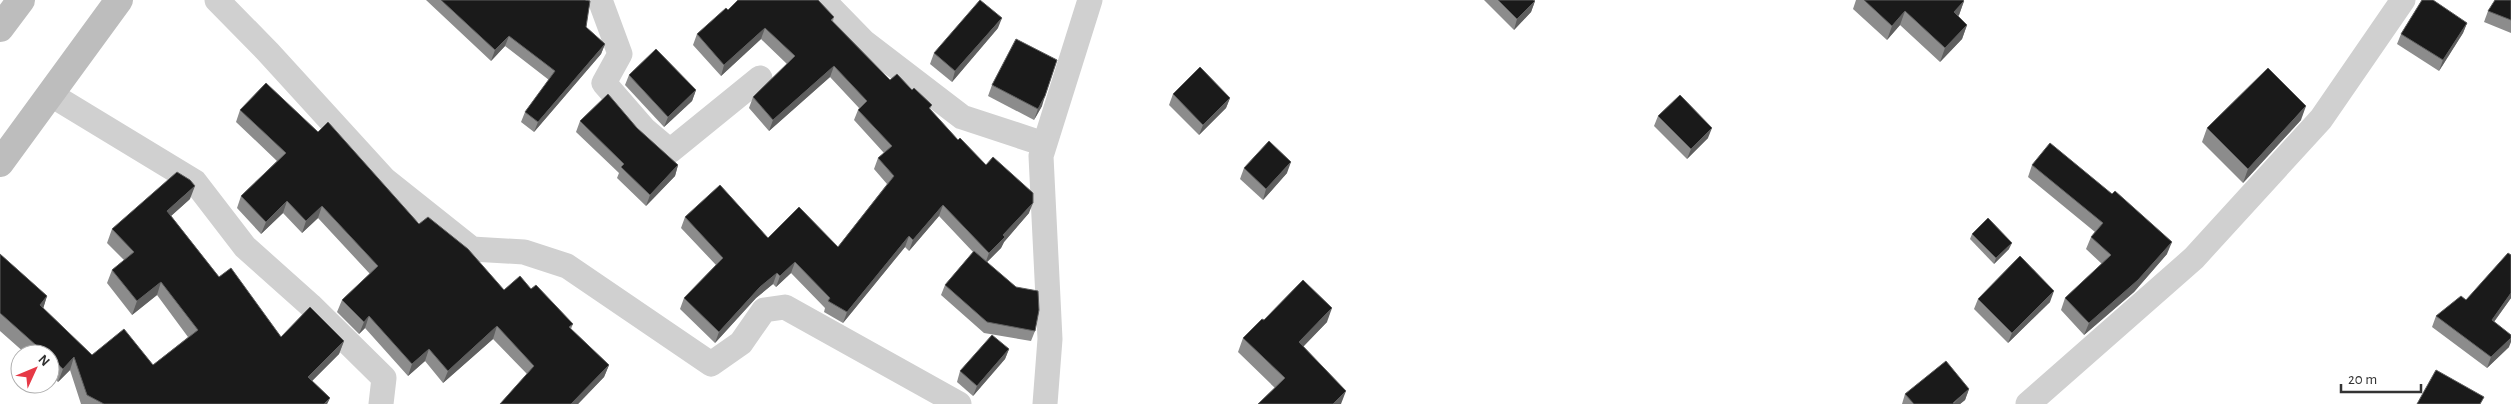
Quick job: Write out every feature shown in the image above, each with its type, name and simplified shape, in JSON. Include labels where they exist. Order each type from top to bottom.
[{"type":"main road","points":[[0,28],[21,0]]},
{"type":"main road","points":[[0,163],[119,0]]},
{"type":"street","points":[[216,0],[268,52],[384,178],[472,249],[524,252],[567,266],[710,364],[741,343],[764,310],[786,307],[959,404]]},
{"type":"street","points":[[600,0],[620,54],[604,83],[644,129],[670,150],[760,78]]},
{"type":"street","points":[[823,0],[864,42],[962,117],[1044,144]]},
{"type":"street","points":[[1045,404],[1050,339],[1041,156],[1090,0]]},
{"type":"street","points":[[2028,404],[2194,258],[2321,119],[2403,0]]},
{"type":"street","points":[[50,94],[195,182],[244,247],[310,305],[384,378],[381,404]]},
{"type":"building","points":[[441,0],[590,1],[586,27],[605,44],[538,122],[525,112],[555,71],[509,36],[495,50]]},
{"type":"building","points":[[738,0],[818,0],[834,17],[831,20],[890,80],[897,74],[912,90],[914,88],[932,105],[929,108],[958,140],[960,138],[986,165],[993,157],[1033,193],[1033,203],[989,253],[943,205],[913,240],[909,236],[847,312],[828,301],[830,298],[795,262],[780,276],[777,273],[760,287],[719,332],[684,298],[723,258],[685,217],[720,185],[768,238],[799,207],[838,247],[894,176],[878,158],[892,146],[858,110],[867,101],[834,66],[773,120],[753,97],[795,56],[765,28],[724,65],[697,34],[726,8],[728,10]]},
{"type":"building","points":[[980,0],[1002,18],[955,71],[934,53]]},
{"type":"building","points":[[1498,0],[1533,0],[1535,1],[1517,19]]},
{"type":"building","points":[[1864,0],[1963,0],[1954,12],[1967,25],[1945,48],[1905,11],[1892,26]]},
{"type":"building","points":[[2422,0],[2433,0],[2467,23],[2443,60],[2401,34]]},
{"type":"building","points":[[2495,0],[2511,0],[2511,20],[2488,11]]},
{"type":"building","points":[[1016,39],[1057,60],[1045,96],[1038,109],[992,85]]},
{"type":"building","points":[[656,49],[696,90],[668,117],[629,75]]},
{"type":"building","points":[[1200,67],[1230,98],[1203,125],[1173,94]]},
{"type":"building","points":[[2268,68],[2306,106],[2248,169],[2207,128]]},
{"type":"building","points":[[266,83],[318,132],[328,122],[419,224],[428,217],[468,249],[504,290],[520,276],[531,289],[536,285],[573,324],[569,327],[609,365],[571,404],[500,404],[534,366],[497,326],[448,371],[429,349],[412,364],[369,316],[364,322],[342,300],[378,266],[322,206],[306,221],[287,201],[266,222],[241,196],[286,153],[240,110]]},
{"type":"building","points":[[608,94],[637,128],[678,165],[650,195],[621,167],[624,164],[580,121]]},
{"type":"building","points":[[1680,95],[1712,128],[1691,149],[1658,116]]},
{"type":"building","points":[[1269,141],[1291,162],[1266,189],[1244,168]]},
{"type":"building","points":[[2050,143],[2112,194],[2115,191],[2172,242],[2138,280],[2089,323],[2065,298],[2111,255],[2091,237],[2103,223],[2032,165]]},
{"type":"building","points":[[177,172],[190,180],[195,186],[167,211],[219,277],[231,268],[281,337],[310,307],[344,341],[308,377],[330,398],[324,404],[104,404],[87,395],[74,357],[63,369],[60,366],[60,344],[35,344],[0,313],[0,254],[47,296],[40,305],[92,355],[124,329],[153,365],[198,330],[161,282],[137,301],[112,270],[134,252],[112,229]]},
{"type":"building","points":[[1988,218],[2012,243],[1996,258],[1972,234]]},
{"type":"building","points":[[974,251],[1016,287],[1038,291],[1039,310],[1035,331],[987,322],[945,285]]},
{"type":"building","points":[[2508,253],[2511,255],[2511,293],[2492,320],[2511,335],[2511,338],[2491,357],[2436,316],[2461,296],[2466,300]]},
{"type":"building","points":[[2020,256],[2054,291],[2012,333],[1978,299]]},
{"type":"building","points":[[1303,280],[1332,308],[1299,342],[1346,391],[1333,404],[1258,404],[1285,378],[1243,338],[1262,319],[1264,320]]},
{"type":"building","points":[[992,335],[1009,349],[977,386],[960,371]]},
{"type":"building","points":[[1946,361],[1969,389],[1954,404],[1914,404],[1905,394]]},
{"type":"building","points":[[2436,370],[2484,397],[2480,404],[2417,404]]}]
